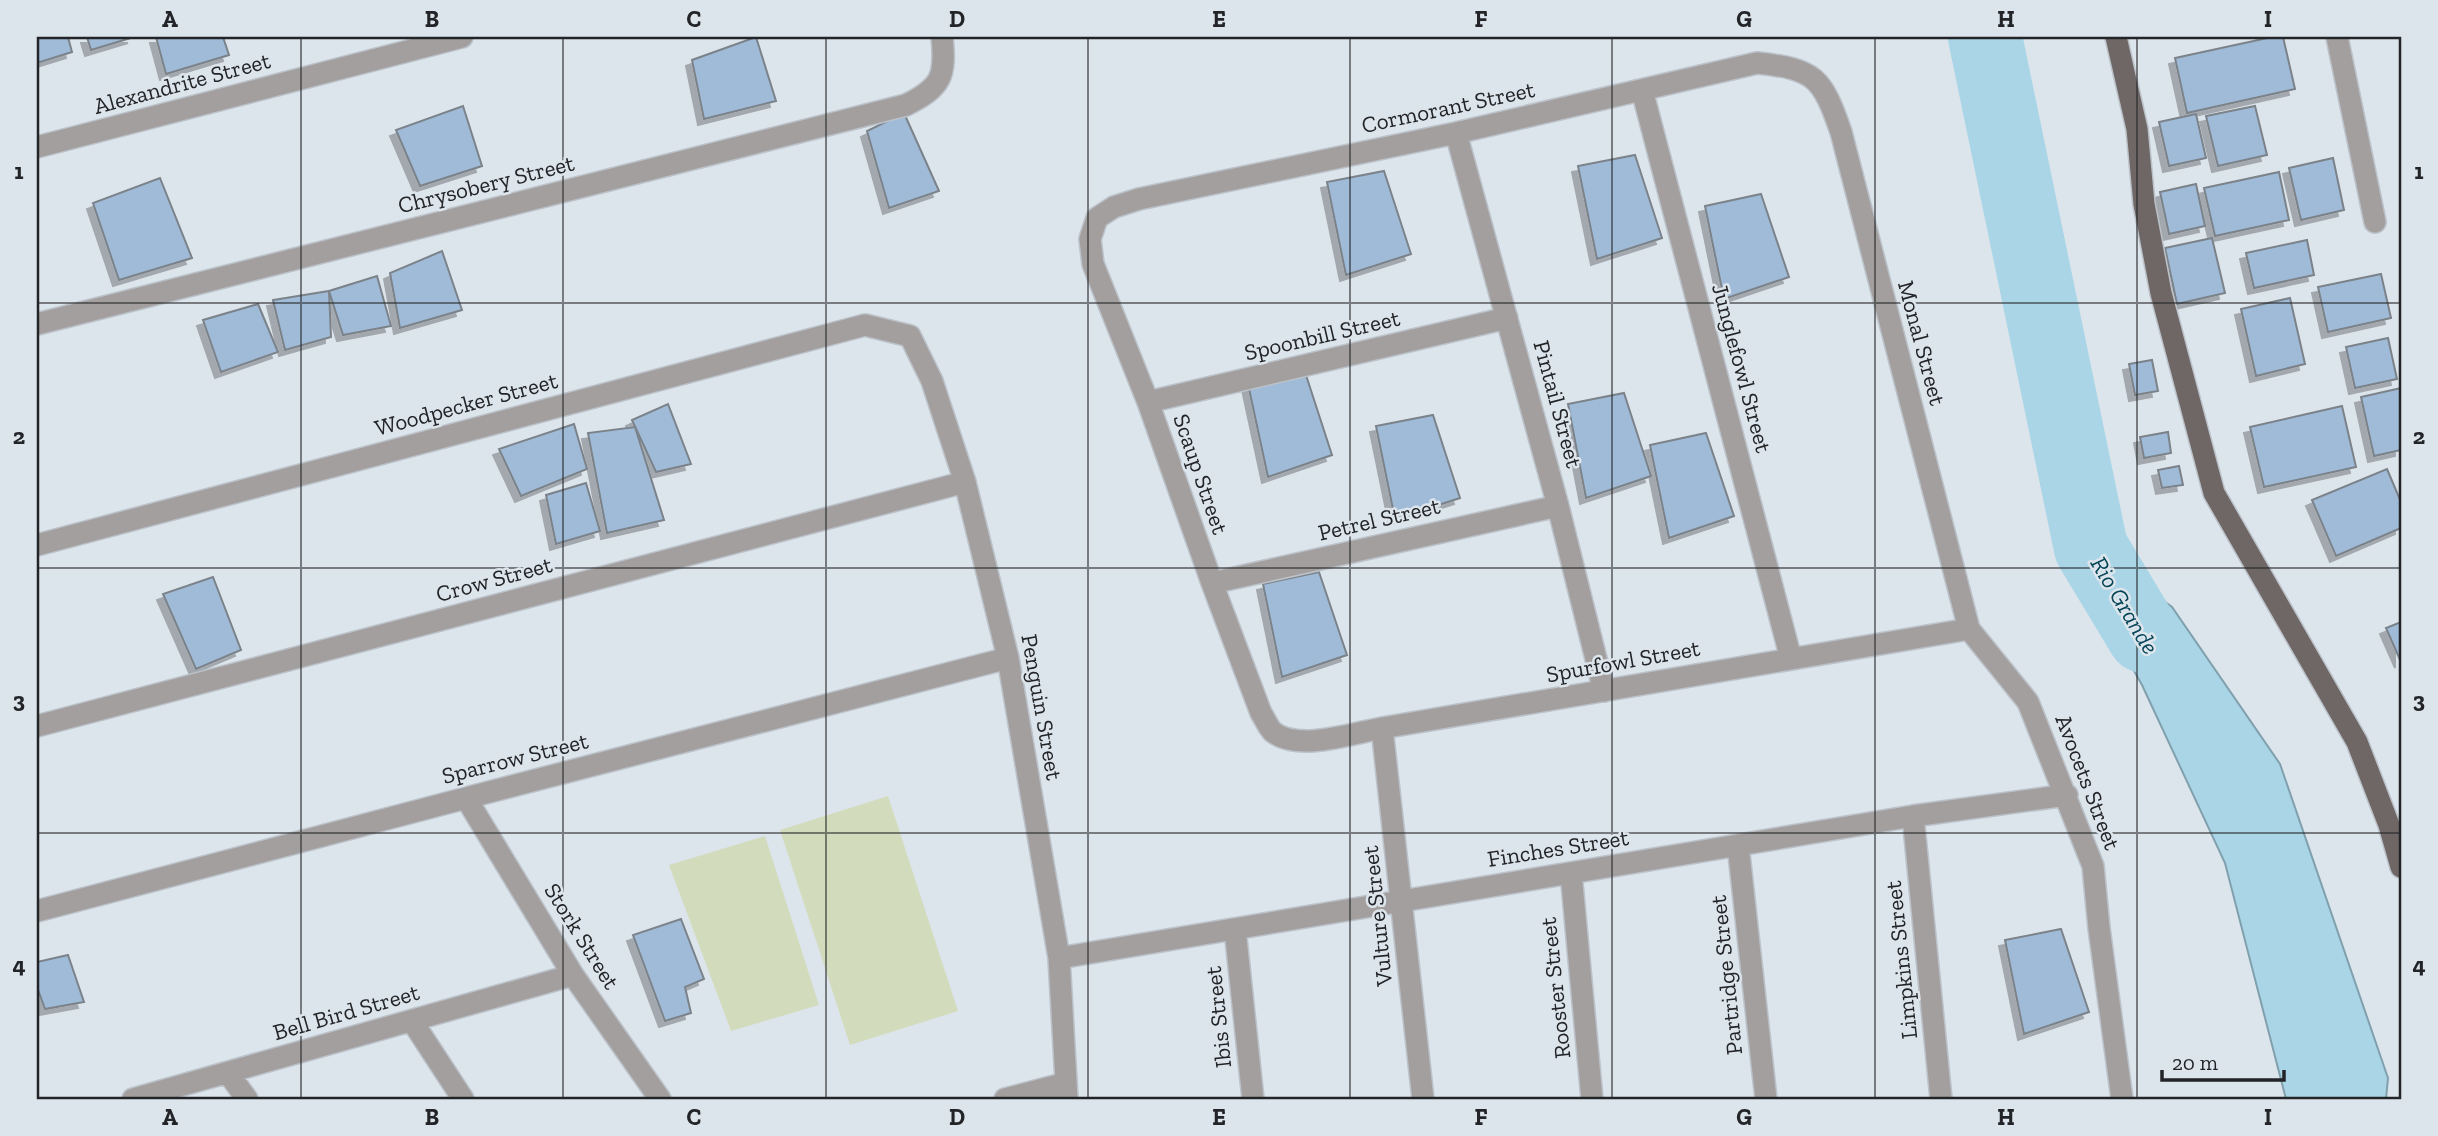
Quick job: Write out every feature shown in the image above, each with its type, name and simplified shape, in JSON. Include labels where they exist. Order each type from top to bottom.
[{"type":"main road","points":[[2116,37],[2137,129],[2144,204],[2161,293],[2214,493],[2357,742],[2389,825],[2401,867]]},
{"type":"street","name":"Alexandrite Street","points":[[37,147],[462,37]]},
{"type":"street","name":"Chrysobery Street","points":[[37,324],[906,105],[927,95],[941,79],[944,59],[942,37]]},
{"type":"street","points":[[2337,37],[2375,222]]},
{"type":"street","name":"Cormorant Street","points":[[1097,218],[1114,206],[1139,199],[1456,133],[1757,63],[1789,66],[1812,76]]},
{"type":"street","name":"Monal Street","points":[[1812,76],[1830,100],[1840,132],[1969,629]]},
{"type":"street","name":"Junglefowl Street","points":[[1642,90],[1791,659]]},
{"type":"street","name":"Pintail Street","points":[[1456,133],[1558,506],[1604,691]]},
{"type":"street","name":"Scaup Street","points":[[1097,218],[1090,239],[1093,264],[1149,402],[1261,713],[1271,730],[1284,739]]},
{"type":"street","name":"Spoonbill Street","points":[[1149,402],[1507,318]]},
{"type":"street","name":"Woodpecker Street","points":[[37,545],[865,325],[910,336]]},
{"type":"street","name":"Penguin Street","points":[[910,336],[932,382],[965,482],[1008,658],[1059,958],[1066,1091]]},
{"type":"street","name":"Crow Street","points":[[37,726],[965,482]]},
{"type":"street","name":"Petrel Street","points":[[1212,583],[1558,506]]},
{"type":"street","name":"Spurfowl Street","points":[[1284,739],[1314,741],[1382,727],[1969,629]]},
{"type":"street","name":"Avocets Street","points":[[1969,629],[2028,702],[2093,866],[2122,1099]]},
{"type":"street","name":"Sparrow Street","points":[[37,911],[1008,658]]},
{"type":"street","name":"Vulture Street","points":[[1382,727],[1423,1099]]},
{"type":"street","name":"Finches Street","points":[[1059,958],[1913,816],[2067,795]]},
{"type":"street","name":"Stork Street","points":[[466,798],[573,975],[660,1099]]},
{"type":"street","name":"Limpkins Street","points":[[1913,816],[1941,1099]]},
{"type":"street","name":"Partridge Street","points":[[1738,845],[1766,1099]]},
{"type":"street","name":"Rooster Street","points":[[1570,873],[1592,1099]]},
{"type":"street","name":"Ibis Street","points":[[1235,929],[1253,1099]]},
{"type":"street","name":"Bell Bird Street","points":[[133,1099],[573,975]]},
{"type":"street","points":[[412,1021],[463,1099]]},
{"type":"street","points":[[228,1073],[247,1099]]},
{"type":"street","points":[[1005,1099],[1066,1091]]},
{"type":"green space","points":[[888,796],[958,1011],[850,1045],[780,830]]},
{"type":"green space","points":[[765,836],[819,1005],[731,1031],[669,865]]},
{"type":"water","points":[[2091,548],[2172,607],[2280,764],[2388,1078],[2386,1099],[2286,1099],[2225,863],[2142,685],[2107,623]]},
{"type":"building","points":[[37,37],[68,37],[72,52],[37,63]]},
{"type":"building","points":[[87,37],[134,37],[91,50]]},
{"type":"building","points":[[156,37],[223,37],[229,55],[166,74]]},
{"type":"building","points":[[756,37],[776,101],[704,119],[692,60]]},
{"type":"building","points":[[2283,37],[2295,89],[2187,113],[2175,58]]},
{"type":"building","points":[[463,106],[482,166],[420,186],[396,130]]},
{"type":"building","points":[[2255,106],[2267,155],[2218,166],[2206,116]]},
{"type":"building","points":[[904,113],[939,191],[889,208],[867,131]]},
{"type":"building","points":[[2196,114],[2206,158],[2169,166],[2159,122]]},
{"type":"building","points":[[1635,155],[1662,238],[1597,259],[1578,166]]},
{"type":"building","points":[[2333,158],[2344,210],[2301,220],[2289,168]]},
{"type":"building","points":[[1384,171],[1411,254],[1346,275],[1327,182]]},
{"type":"building","points":[[2279,172],[2289,220],[2215,236],[2204,188]]},
{"type":"building","points":[[160,178],[192,258],[119,280],[93,203]]},
{"type":"building","points":[[2196,184],[2205,226],[2169,234],[2160,192]]},
{"type":"building","points":[[1761,194],[1789,277],[1724,299],[1705,206]]},
{"type":"building","points":[[2212,238],[2225,293],[2177,304],[2165,248]]},
{"type":"building","points":[[2307,240],[2314,275],[2254,288],[2246,253]]},
{"type":"building","points":[[442,251],[462,310],[400,328],[390,273]]},
{"type":"building","points":[[2381,274],[2391,318],[2328,332],[2318,287]]},
{"type":"building","points":[[377,276],[391,326],[343,335],[329,291]]},
{"type":"building","points":[[329,291],[331,337],[285,350],[273,300]]},
{"type":"building","points":[[2290,298],[2305,364],[2256,376],[2241,309]]},
{"type":"building","points":[[258,304],[278,352],[221,372],[203,320]]},
{"type":"building","points":[[2388,338],[2397,379],[2355,388],[2346,347]]},
{"type":"building","points":[[2152,360],[2158,391],[2135,395],[2129,364]]},
{"type":"building","points":[[1305,372],[1332,455],[1268,477],[1248,384]]},
{"type":"building","points":[[2401,388],[2401,450],[2374,456],[2361,397]]},
{"type":"building","points":[[1624,393],[1651,476],[1586,498],[1568,404]]},
{"type":"building","points":[[668,404],[691,464],[656,472],[632,420]]},
{"type":"building","points":[[2342,406],[2356,467],[2264,487],[2250,427]]},
{"type":"building","points":[[1433,415],[1460,498],[1395,519],[1376,426]]},
{"type":"building","points":[[574,424],[587,469],[521,496],[499,449]]},
{"type":"building","points":[[635,427],[664,520],[607,533],[588,433]]},
{"type":"building","points":[[2168,432],[2171,453],[2144,458],[2140,437]]},
{"type":"building","points":[[1706,433],[1734,516],[1669,538],[1650,445]]},
{"type":"building","points":[[2179,466],[2183,485],[2162,488],[2158,470]]},
{"type":"building","points":[[2387,469],[2401,502],[2401,528],[2336,556],[2312,500]]},
{"type":"building","points":[[586,483],[600,531],[556,544],[546,495]]},
{"type":"building","points":[[1319,572],[1347,655],[1282,677],[1263,584]]},
{"type":"building","points":[[213,577],[241,650],[196,669],[163,594]]},
{"type":"building","points":[[2401,622],[2401,662],[2386,628]]},
{"type":"building","points":[[681,919],[704,979],[685,987],[691,1013],[665,1021],[633,935]]},
{"type":"building","points":[[2061,929],[2089,1012],[2024,1034],[2005,940]]},
{"type":"building","points":[[68,955],[84,1002],[45,1009],[37,987],[37,962]]},
{"type":"waterway","name":"Rio Grande","points":[[1985,37],[2091,548],[2144,636]]}]
